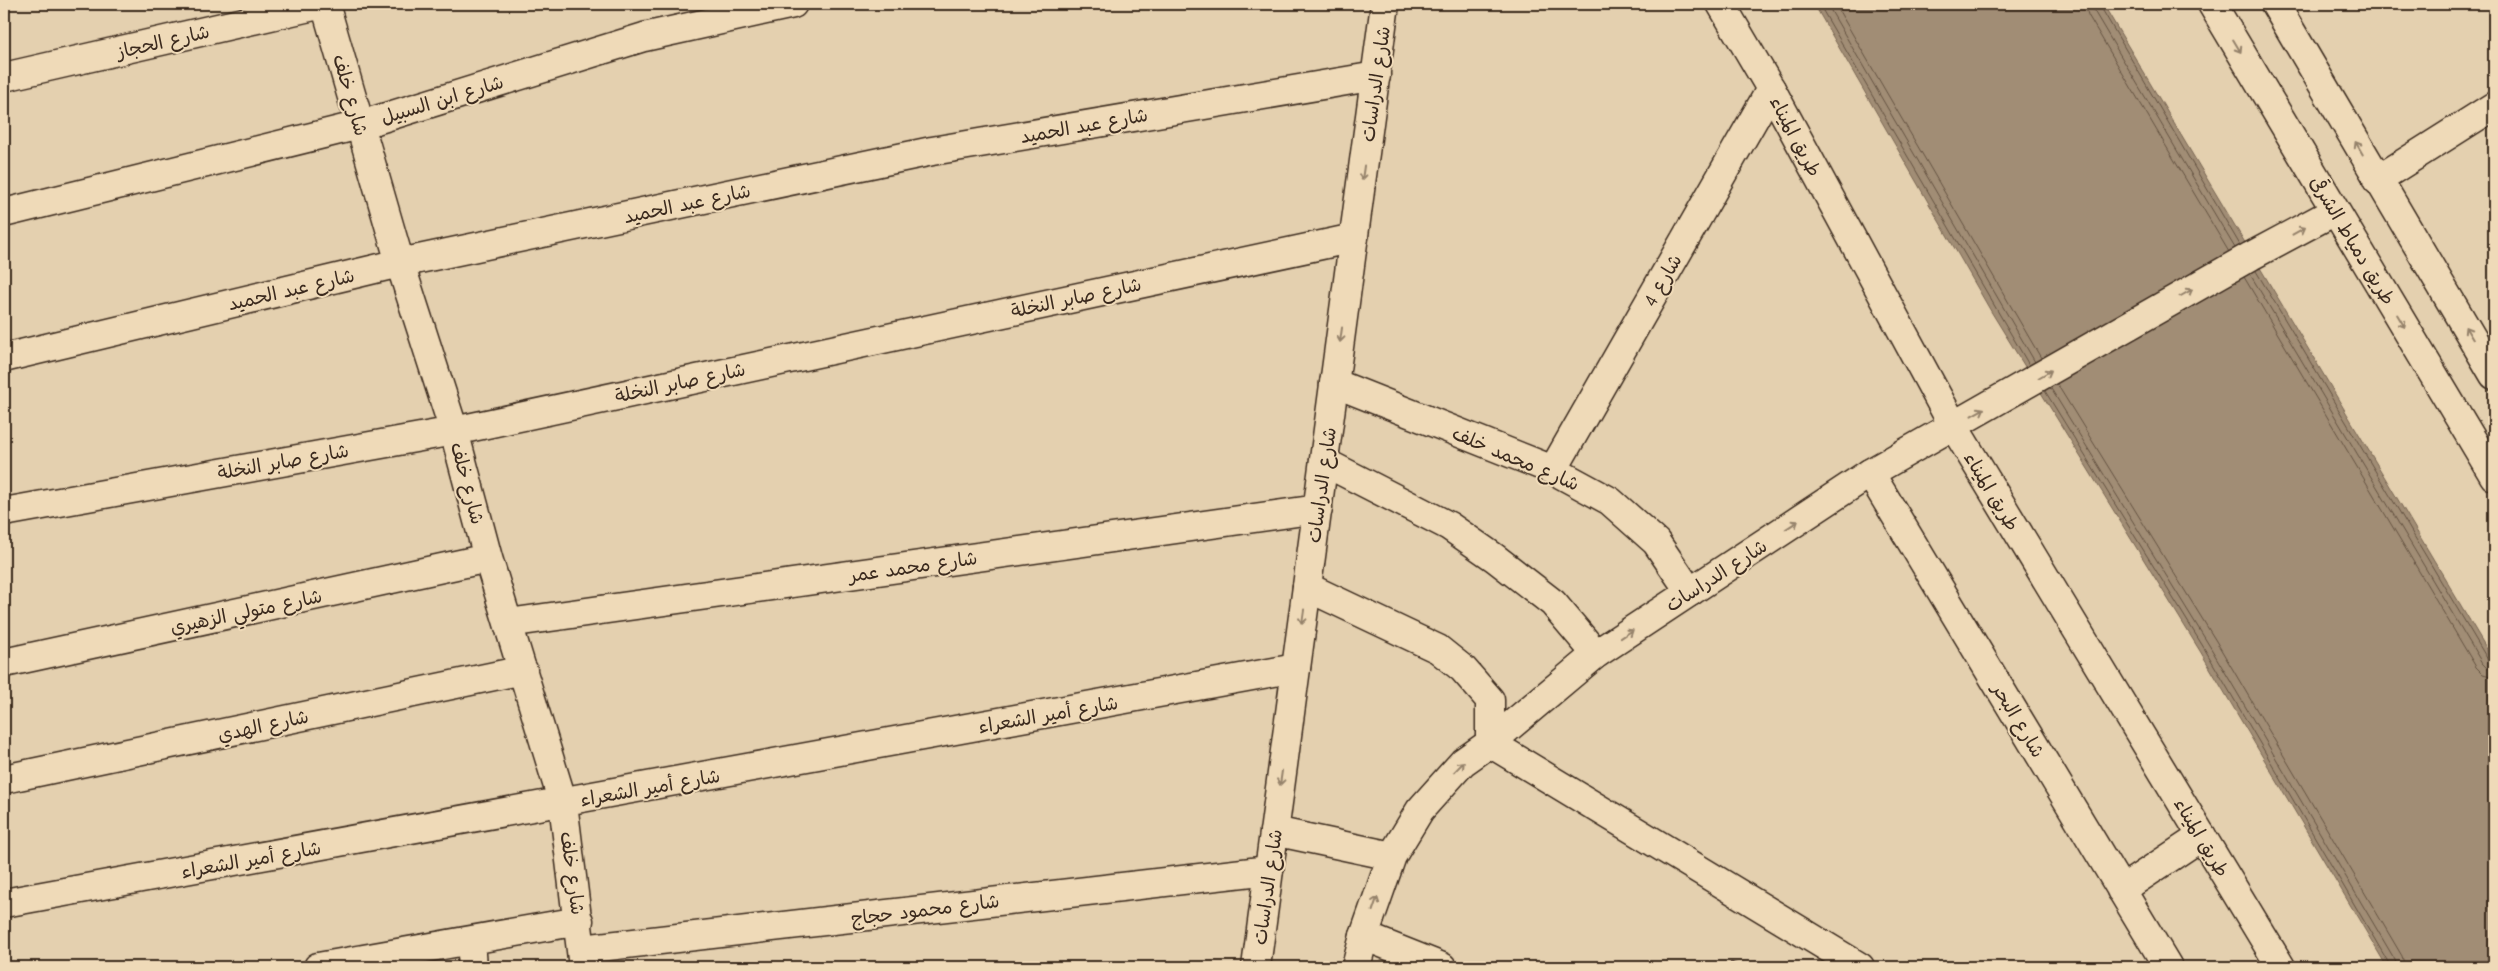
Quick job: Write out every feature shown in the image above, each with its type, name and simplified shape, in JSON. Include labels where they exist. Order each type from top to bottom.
[{"type":"main road","name":"شارع الحجاز","points":[[4,77],[324,4]]},
{"type":"main road","name":"شارع خلف","points":[[324,4],[400,263],[454,431],[488,558],[563,803],[583,958]]},
{"type":"main road","name":"شارع ابن السبيل","points":[[4,213],[360,125],[644,37],[793,4]]},
{"type":"main road","name":"شارع الدراسات","points":[[1256,967],[1386,4]]},
{"type":"main road","name":"طريق الميناء","points":[[1721,4],[1771,90],[1953,425],[2282,967]]},
{"type":"main road","name":"طريق دمياط الشرقى","points":[[2212,4],[2494,476]]},
{"type":"main road","points":[[2275,4],[2377,180],[2494,375]]},
{"type":"main road","name":"شارع عبد الحميد","points":[[4,358],[400,263],[932,151],[1376,76]]},
{"type":"main road","name":"شارع 4","points":[[1552,470],[1771,90]]},
{"type":"main road","points":[[2377,180],[2494,106]]},
{"type":"main road","name":"شارع الدراسات","points":[[1356,967],[1364,936],[1392,856],[1420,810],[1463,762],[1490,743],[1596,654],[1870,473],[2250,256],[2335,211]]},
{"type":"main road","name":"شارع صابر النخلة","points":[[4,512],[454,431],[1354,238]]},
{"type":"main road","name":"شارع محمد خلف","points":[[1334,383],[1552,470],[1610,502],[1656,542],[1690,592]]},
{"type":"main road","points":[[1324,462],[1449,526],[1495,558],[1553,603],[1596,654]]},
{"type":"main road","name":"شارع البحر","points":[[1870,473],[2168,967]]},
{"type":"main road","name":"شارع محمد عمر","points":[[508,623],[1318,509]]},
{"type":"main road","name":"شارع متولي الزهيري","points":[[4,663],[488,558]]},
{"type":"main road","points":[[1307,587],[1438,649],[1463,668],[1490,700],[1490,743],[1860,967]]},
{"type":"main road","name":"شارع أمير الشعراء","points":[[4,903],[563,803],[1296,668]]},
{"type":"main road","name":"شارع الهدي","points":[[4,779],[523,670]]},
{"type":"main road","points":[[1274,830],[1392,856]]},
{"type":"main road","points":[[2121,890],[2202,836]]},
{"type":"main road","name":"شارع محمود حجاج","points":[[583,958],[1269,870]]},
{"type":"main road","points":[[318,967],[579,921]]},
{"type":"main road","points":[[1364,936],[1442,967]]},
{"type":"main road","points":[[471,941],[473,967]]},
{"type":"water","points":[[1814,4],[2103,4],[2494,661],[2494,967],[2387,967],[2200,651],[1992,313]]},
{"type":"building","points":[[1731,962],[1744,967],[1728,967]]}]
